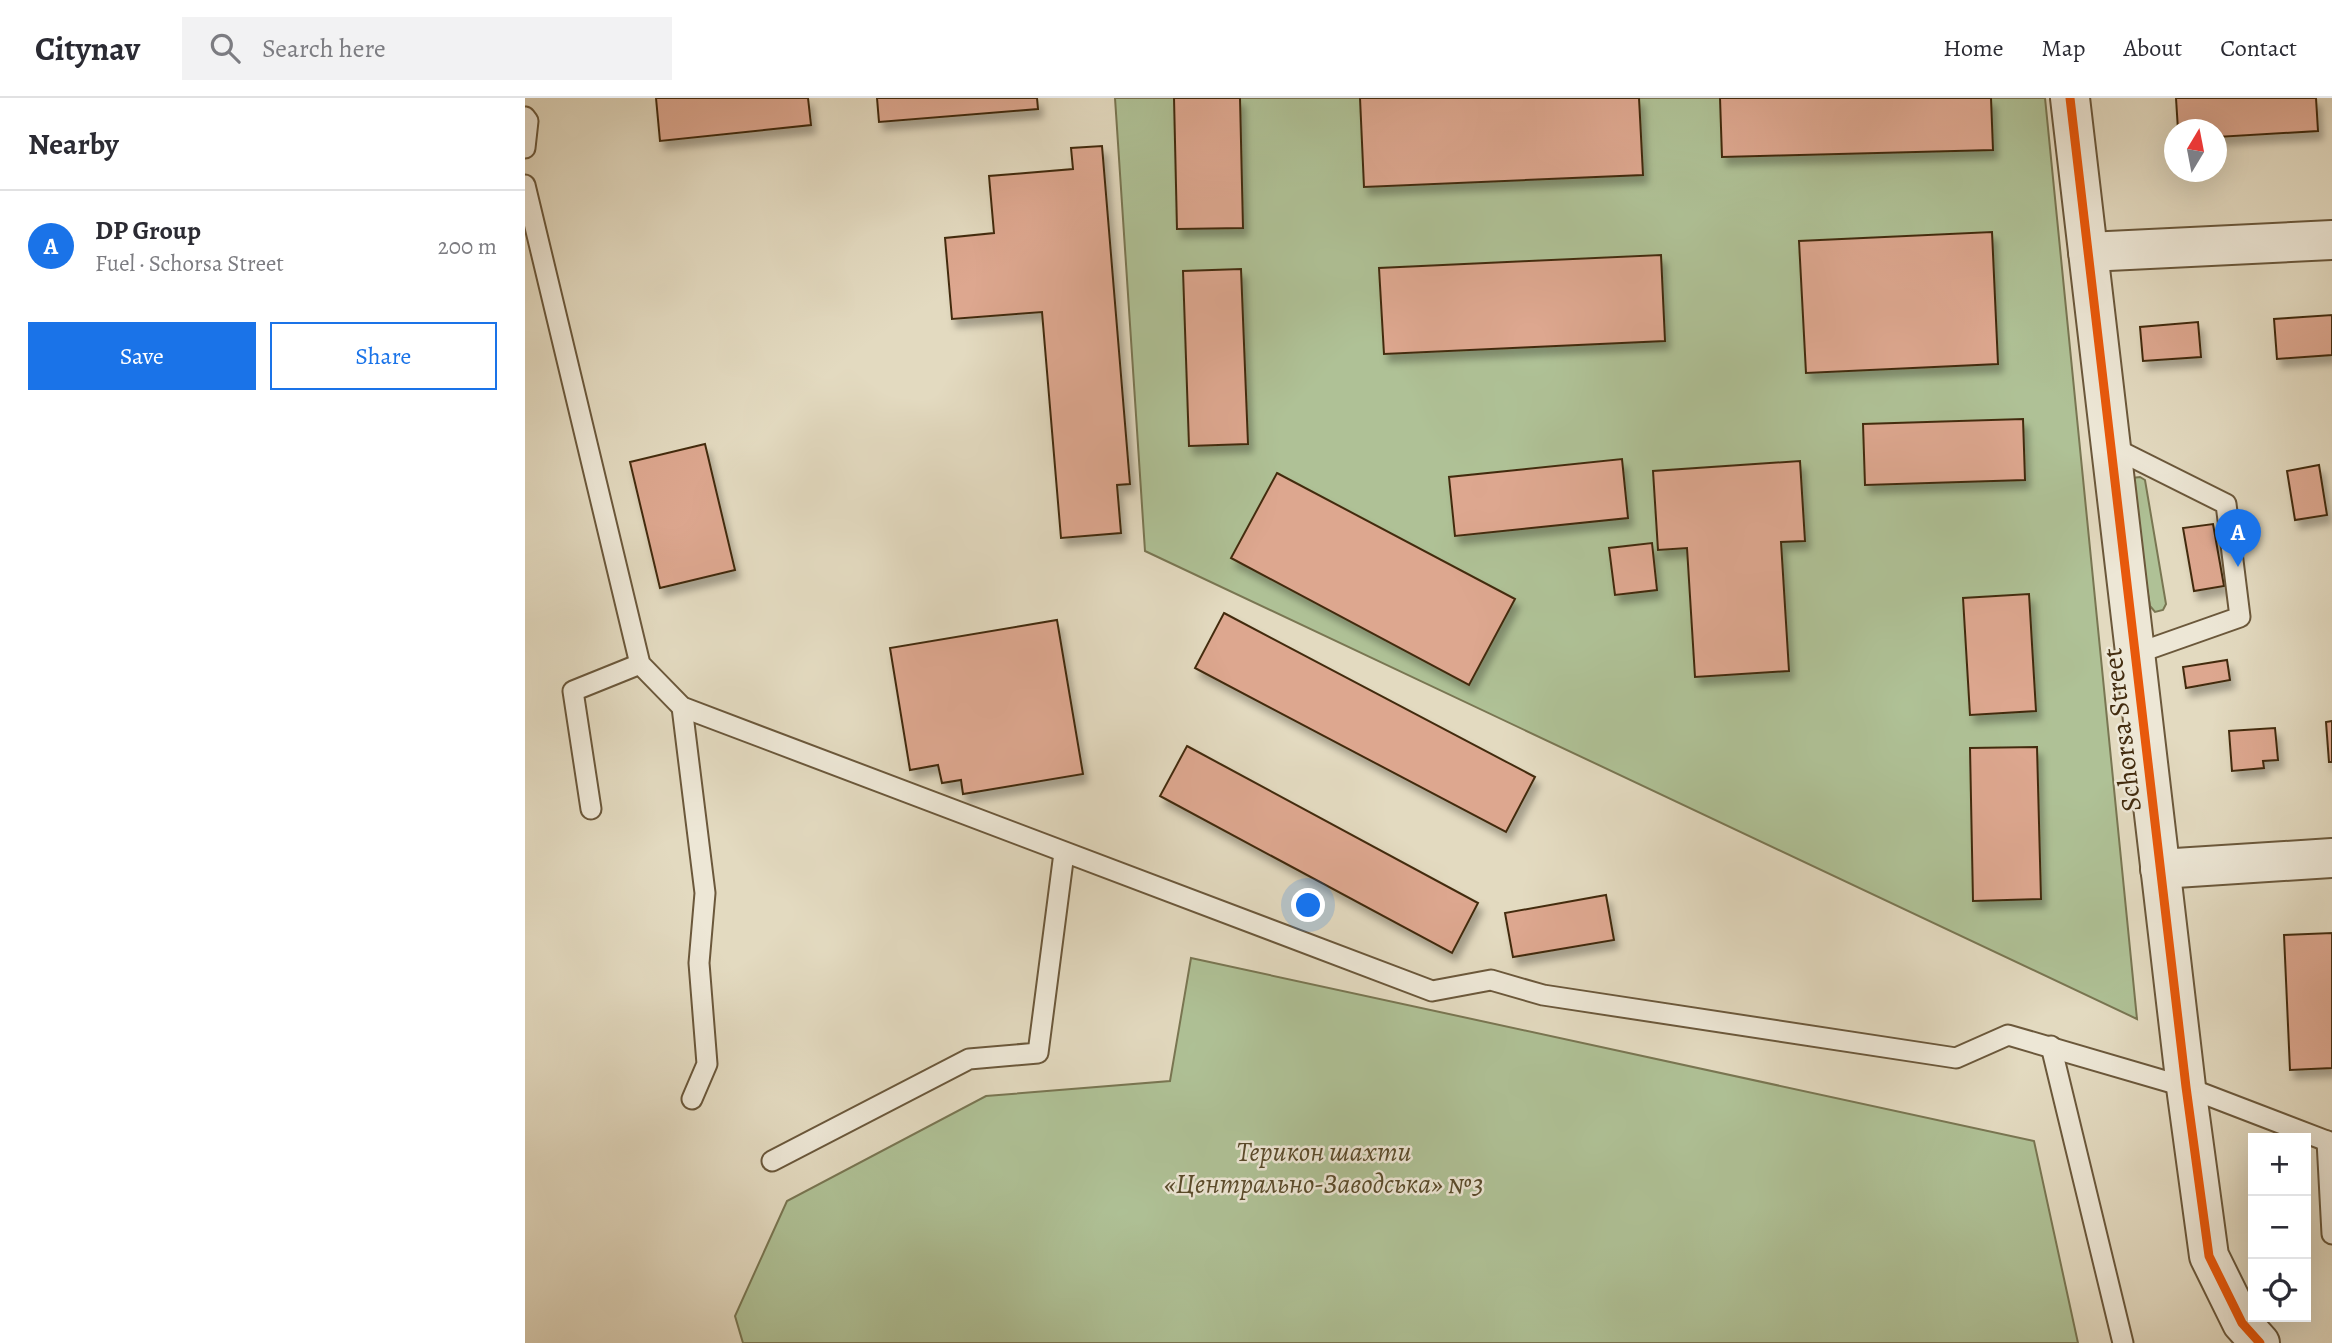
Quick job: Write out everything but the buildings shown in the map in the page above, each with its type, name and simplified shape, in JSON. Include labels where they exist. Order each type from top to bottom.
[{"type":"street","name":"Schorsa Street","points":[[2070,98],[2186,1087],[2209,1255],[2242,1323],[2260,1343]]},
{"type":"street","points":[[2088,251],[2332,240]]},
{"type":"street","points":[[2160,869],[2332,858]]},
{"type":"lane","points":[[525,117],[528,121],[525,148]]},
{"type":"lane","points":[[525,185],[640,664],[682,706],[1432,991],[1491,980],[1543,995],[1956,1058],[2008,1035],[2186,1087],[2329,1142],[2332,1234]]},
{"type":"lane","points":[[2111,446],[2226,504],[2240,617],[2135,654]]},
{"type":"lane","points":[[591,809],[573,691],[640,664]]},
{"type":"lane","points":[[682,706],[705,893],[699,963],[707,1064],[692,1098]]},
{"type":"lane","points":[[772,1161],[969,1059],[1038,1054],[1064,853]]},
{"type":"lane","points":[[2051,1046],[2123,1343]]},
{"type":"green space","points":[[1115,98],[2045,98],[2137,1019],[1145,551]]},
{"type":"green space","points":[[2140,477],[2145,480],[2166,604],[2163,610],[2155,612],[2150,606],[2129,483],[2132,478]]},
{"type":"green space","name":"Терикон шахти «Центрально-Заводська» №3","points":[[1191,958],[2034,1141],[2078,1343],[743,1343],[735,1316],[787,1201],[986,1096],[1170,1081]]},
{"type":"cycle path","points":[[2070,98],[2186,1087],[2209,1256],[2242,1323],[2260,1343]]},
{"type":"place","name":"DP Group","points":[[2238,567]]}]
